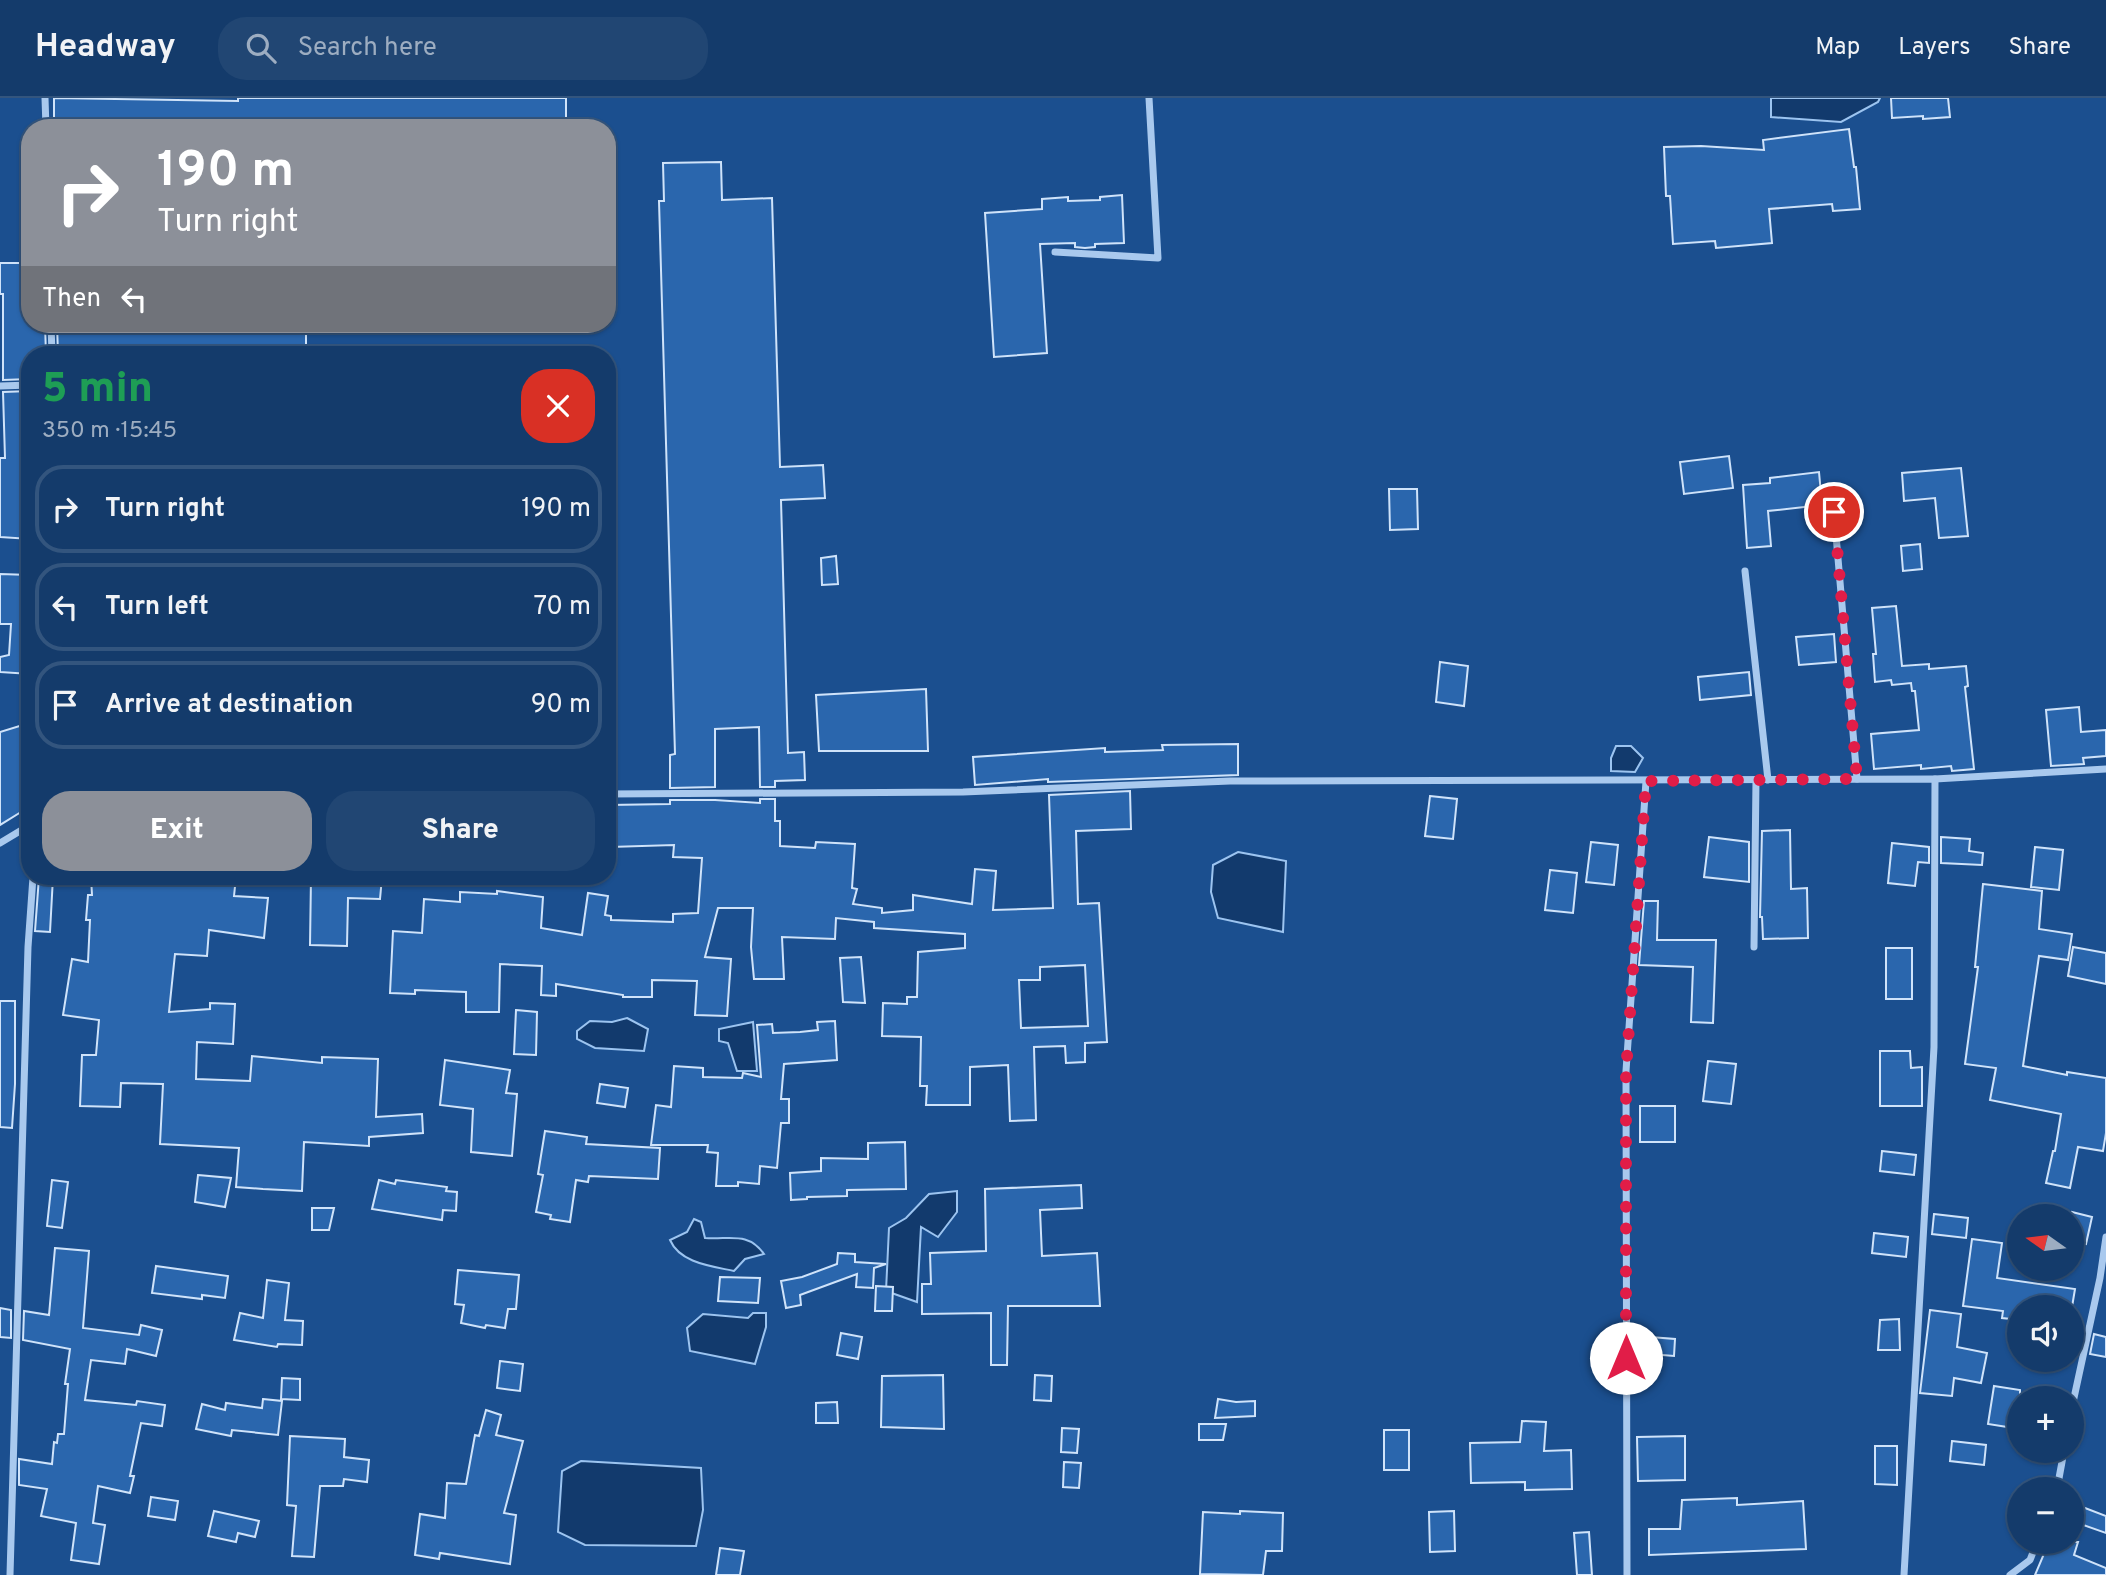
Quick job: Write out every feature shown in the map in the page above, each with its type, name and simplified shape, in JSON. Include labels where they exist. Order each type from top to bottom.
[{"type":"street","points":[[46,98],[46,119]]},
{"type":"street","points":[[1055,252],[1158,258],[1149,98]]},
{"type":"street","points":[[0,386],[21,385]]},
{"type":"street","points":[[1834,512],[1857,779]]},
{"type":"street","points":[[1745,571],[1768,780]]},
{"type":"street","points":[[616,794],[963,792],[1230,781],[1935,779],[2106,769]]},
{"type":"street","points":[[1904,1575],[1934,1048],[1935,779]]},
{"type":"street","points":[[1754,947],[1756,780]]},
{"type":"street","points":[[1627,1575],[1626,1072],[1646,781]]},
{"type":"street","points":[[0,844],[21,831]]},
{"type":"street","points":[[10,1575],[33,885]]},
{"type":"street","points":[[2077,1386],[2106,1237]]},
{"type":"street","points":[[2010,1575],[2030,1560],[2032,1554]]},
{"type":"water","points":[[1771,98],[1880,98],[1878,102],[1841,122],[1771,117]]},
{"type":"water","points":[[1616,746],[1631,746],[1643,758],[1635,772],[1611,771],[1611,758]]},
{"type":"water","points":[[1238,852],[1286,861],[1283,932],[1218,918],[1211,892],[1213,865]]},
{"type":"water","points":[[627,1018],[648,1029],[644,1051],[595,1048],[577,1039],[577,1031],[590,1021],[612,1022]]},
{"type":"water","points":[[753,1022],[757,1071],[737,1071],[728,1043],[719,1041],[719,1029]]},
{"type":"water","points":[[957,1191],[957,1212],[938,1237],[921,1227],[917,1302],[886,1291],[889,1228],[906,1218],[929,1194]]},
{"type":"water","points":[[694,1219],[701,1222],[705,1238],[745,1239],[764,1254],[745,1259],[734,1271],[689,1259],[675,1248],[670,1240],[687,1232]]},
{"type":"water","points":[[753,1313],[766,1313],[766,1327],[755,1364],[690,1351],[687,1328],[703,1314],[748,1318]]},
{"type":"water","points":[[581,1461],[701,1468],[703,1510],[696,1546],[585,1545],[558,1532],[562,1471]]},
{"type":"building","points":[[54,98],[238,101],[238,98],[566,98],[566,119],[54,119]]},
{"type":"building","points":[[1891,98],[1948,98],[1950,117],[1892,118]]},
{"type":"building","points":[[1849,129],[1860,209],[1833,211],[1832,204],[1769,209],[1772,243],[1716,248],[1715,241],[1673,244],[1670,196],[1666,196],[1664,147],[1701,146],[1764,150],[1763,140]]},
{"type":"building","points":[[721,162],[722,200],[772,198],[780,467],[823,465],[825,498],[781,500],[788,753],[804,752],[805,780],[775,781],[775,787],[760,787],[759,727],[715,729],[715,787],[670,788],[670,755],[675,754],[659,201],[664,201],[663,163]]},
{"type":"building","points":[[1122,195],[1124,243],[1095,244],[1095,247],[1085,248],[1075,247],[1075,243],[1040,244],[1047,353],[994,357],[985,213],[1042,209],[1042,199],[1068,197],[1068,201],[1100,200],[1100,197]]},
{"type":"building","points":[[0,263],[21,263],[21,333],[45,333],[46,346],[21,346],[21,379],[3,380],[3,294],[0,294]]},
{"type":"building","points":[[57,333],[306,333],[306,346],[58,346]]},
{"type":"building","points":[[21,391],[21,538],[0,537],[0,458],[5,458],[3,392]]},
{"type":"building","points":[[1729,456],[1733,488],[1684,494],[1680,462]]},
{"type":"building","points":[[1961,468],[1968,536],[1939,538],[1935,498],[1904,501],[1902,473]]},
{"type":"building","points":[[1819,472],[1822,505],[1768,511],[1771,546],[1747,548],[1743,485],[1770,483],[1770,478]]},
{"type":"building","points":[[1389,489],[1417,489],[1418,529],[1390,530]]},
{"type":"building","points":[[1920,544],[1922,569],[1903,571],[1901,546]]},
{"type":"building","points":[[836,556],[838,584],[822,585],[821,558]]},
{"type":"building","points":[[0,574],[21,575],[21,673],[0,672],[0,657],[9,655],[11,624],[0,624]]},
{"type":"building","points":[[1896,606],[1902,666],[1929,664],[1929,669],[1966,666],[1968,686],[1965,687],[1974,769],[1952,771],[1951,766],[1921,769],[1921,765],[1874,769],[1871,734],[1919,730],[1915,691],[1912,691],[1911,683],[1892,685],[1891,680],[1875,682],[1873,654],[1876,654],[1872,608]]},
{"type":"building","points":[[1834,634],[1836,662],[1799,665],[1796,637]]},
{"type":"building","points":[[1440,662],[1468,666],[1464,706],[1436,702]]},
{"type":"building","points":[[1749,672],[1751,695],[1700,700],[1698,677]]},
{"type":"building","points":[[926,689],[928,751],[819,751],[816,695]]},
{"type":"building","points":[[2079,707],[2081,732],[2106,730],[2106,756],[2083,758],[2084,764],[2051,766],[2046,710]]},
{"type":"building","points":[[21,726],[21,812],[0,825],[0,732]]},
{"type":"building","points":[[1238,744],[1238,775],[1048,782],[1048,779],[975,785],[973,757],[1105,748],[1105,752],[1163,750],[1162,745]]},
{"type":"building","points":[[1130,791],[1131,829],[1076,831],[1078,904],[1099,903],[1107,1042],[1085,1043],[1085,1062],[1066,1063],[1065,1046],[1034,1047],[1036,1120],[1010,1121],[1008,1065],[970,1067],[970,1105],[926,1105],[927,1086],[920,1086],[921,1037],[882,1036],[883,1003],[907,1004],[907,997],[917,997],[918,952],[965,948],[965,934],[874,928],[874,922],[836,918],[835,939],[782,937],[784,979],[754,979],[751,947],[753,908],[718,908],[705,957],[731,959],[727,1016],[695,1015],[697,981],[652,980],[652,997],[623,997],[556,984],[556,996],[541,995],[542,966],[500,964],[499,1012],[466,1012],[466,992],[415,990],[415,994],[390,993],[393,931],[422,933],[424,899],[460,902],[460,892],[497,894],[497,891],[543,897],[541,928],[582,935],[588,893],[608,896],[605,915],[611,916],[611,920],[673,922],[673,914],[698,913],[702,858],[673,857],[674,845],[616,847],[616,805],[670,804],[670,800],[760,803],[760,799],[775,799],[775,821],[780,821],[780,846],[815,848],[816,842],[855,844],[852,888],[857,889],[853,904],[882,908],[882,913],[913,910],[913,895],[972,904],[975,869],[996,871],[993,910],[1053,908],[1049,795]],"holes":[[[1085,965],[1088,1026],[1021,1028],[1019,980],[1040,980],[1040,967]]]},
{"type":"building","points":[[1430,796],[1457,799],[1453,839],[1425,836]]},
{"type":"building","points":[[1790,830],[1791,889],[1807,888],[1808,938],[1763,939],[1760,917],[1762,831]]},
{"type":"building","points":[[1709,837],[1749,842],[1749,882],[1704,877]]},
{"type":"building","points":[[1941,837],[1970,839],[1969,851],[1983,853],[1982,865],[1941,863]]},
{"type":"building","points":[[1591,842],[1618,845],[1614,885],[1586,882]]},
{"type":"building","points":[[1892,843],[1929,847],[1929,863],[1918,862],[1915,886],[1888,883]]},
{"type":"building","points":[[2035,847],[2063,850],[2059,890],[2031,887]]},
{"type":"building","points":[[1550,870],[1577,873],[1573,913],[1545,910]]},
{"type":"building","points":[[1983,884],[2042,891],[2039,929],[2072,934],[2068,960],[2039,956],[2023,1066],[2067,1075],[2067,1072],[2106,1078],[2106,1133],[2103,1151],[2078,1147],[2070,1188],[2046,1183],[2061,1114],[1990,1100],[1996,1068],[1965,1064],[1978,967],[1975,967]]},
{"type":"building","points":[[38,885],[53,885],[50,932],[35,931]]},
{"type":"building","points":[[91,885],[235,885],[234,896],[268,898],[264,938],[209,930],[207,956],[175,954],[169,1012],[210,1009],[210,1003],[235,1004],[233,1044],[197,1042],[196,1079],[250,1081],[252,1056],[322,1063],[322,1057],[378,1059],[376,1117],[422,1114],[423,1133],[369,1137],[369,1146],[304,1142],[302,1191],[236,1187],[239,1148],[160,1144],[163,1084],[121,1083],[120,1107],[80,1106],[82,1055],[96,1055],[99,1020],[63,1015],[72,959],[88,962],[90,920],[86,920],[88,895],[92,895]]},
{"type":"building","points":[[311,885],[381,885],[380,899],[348,898],[347,946],[310,945]]},
{"type":"building","points":[[1644,901],[1658,901],[1657,940],[1716,940],[1713,1023],[1691,1022],[1693,967],[1639,965]]},
{"type":"building","points":[[2073,947],[2106,953],[2106,984],[2068,976]]},
{"type":"building","points":[[1886,948],[1912,948],[1912,999],[1886,999]]},
{"type":"building","points":[[861,957],[865,1003],[843,1002],[840,958]]},
{"type":"building","points":[[0,1001],[15,1001],[12,1128],[0,1127]]},
{"type":"building","points":[[516,1010],[537,1012],[536,1055],[514,1054]]},
{"type":"building","points":[[835,1021],[837,1060],[784,1064],[781,1099],[789,1099],[789,1123],[781,1123],[777,1168],[760,1166],[759,1184],[738,1182],[738,1186],[716,1186],[718,1153],[707,1152],[708,1145],[651,1145],[656,1105],[671,1107],[674,1066],[703,1068],[703,1077],[742,1078],[743,1073],[761,1077],[757,1025],[772,1024],[773,1033],[800,1032],[818,1030],[817,1022]]},
{"type":"building","points":[[1880,1051],[1910,1051],[1911,1068],[1922,1067],[1922,1106],[1880,1106]]},
{"type":"building","points":[[445,1060],[510,1070],[506,1093],[517,1094],[512,1156],[471,1152],[473,1109],[440,1105]]},
{"type":"building","points":[[1708,1061],[1736,1064],[1731,1104],[1703,1101]]},
{"type":"building","points":[[600,1084],[628,1088],[625,1107],[597,1103]]},
{"type":"building","points":[[1640,1106],[1675,1106],[1675,1142],[1640,1142]]},
{"type":"building","points":[[545,1131],[587,1137],[586,1144],[660,1148],[658,1179],[589,1176],[588,1182],[576,1180],[570,1222],[550,1219],[551,1215],[536,1212],[543,1175],[538,1174]]},
{"type":"building","points":[[905,1142],[906,1189],[847,1190],[847,1196],[791,1200],[790,1173],[821,1171],[821,1158],[868,1159],[868,1143]]},
{"type":"building","points":[[1882,1151],[1916,1155],[1914,1175],[1880,1171]]},
{"type":"building","points":[[198,1175],[231,1178],[225,1207],[195,1202]]},
{"type":"building","points":[[52,1180],[68,1182],[62,1228],[47,1226]]},
{"type":"building","points":[[379,1180],[395,1184],[396,1180],[447,1187],[446,1191],[457,1192],[456,1211],[443,1210],[442,1220],[372,1209]]},
{"type":"building","points":[[1081,1185],[1082,1208],[1040,1210],[1042,1256],[1097,1253],[1100,1306],[1008,1306],[1007,1365],[991,1365],[991,1313],[922,1314],[922,1284],[931,1284],[930,1253],[986,1251],[985,1189]]},
{"type":"building","points":[[312,1208],[334,1208],[329,1230],[312,1230]]},
{"type":"building","points":[[1934,1214],[1968,1218],[1966,1238],[1932,1234]]},
{"type":"building","points":[[2084,1215],[2092,1217],[2084,1243]]},
{"type":"building","points":[[1874,1233],[1908,1237],[1906,1257],[1872,1253]]},
{"type":"building","points":[[1972,1239],[2002,1243],[1997,1278],[2075,1289],[2074,1295],[2007,1295],[2007,1319],[2002,1318],[2003,1311],[1963,1306]]},
{"type":"building","points":[[55,1248],[89,1251],[83,1328],[139,1335],[141,1325],[162,1330],[156,1356],[127,1349],[125,1364],[91,1360],[85,1400],[136,1405],[137,1401],[165,1405],[162,1426],[141,1423],[130,1476],[134,1476],[130,1493],[98,1486],[93,1523],[105,1525],[99,1564],[71,1560],[76,1523],[41,1516],[47,1489],[19,1485],[19,1459],[52,1464],[54,1442],[57,1443],[58,1434],[64,1434],[68,1384],[65,1384],[70,1349],[23,1340],[24,1311],[49,1315]]},
{"type":"building","points":[[838,1253],[855,1254],[855,1262],[886,1264],[874,1268],[873,1288],[856,1287],[857,1274],[800,1295],[801,1305],[786,1308],[781,1281],[802,1277],[837,1264]]},
{"type":"building","points":[[156,1266],[228,1276],[225,1298],[202,1295],[202,1299],[152,1293]]},
{"type":"building","points":[[458,1270],[519,1275],[516,1309],[508,1309],[505,1328],[486,1325],[485,1328],[461,1323],[464,1305],[455,1304]]},
{"type":"building","points":[[720,1277],[760,1278],[758,1303],[718,1301]]},
{"type":"building","points":[[267,1280],[289,1283],[285,1320],[303,1321],[302,1345],[278,1344],[277,1347],[234,1340],[240,1313],[263,1318]]},
{"type":"building","points":[[876,1286],[893,1287],[892,1311],[875,1311]]},
{"type":"building","points":[[0,1308],[11,1310],[11,1338],[0,1337]]},
{"type":"building","points":[[1930,1310],[1961,1314],[1957,1347],[1987,1353],[1981,1383],[1954,1378],[1952,1396],[1920,1393]]},
{"type":"building","points":[[1899,1319],[1900,1350],[1878,1350],[1880,1320]]},
{"type":"building","points":[[841,1333],[862,1337],[858,1359],[837,1355]]},
{"type":"building","points":[[2094,1334],[2106,1337],[2106,1357],[2090,1354]]},
{"type":"building","points":[[1650,1337],[1675,1339],[1674,1356],[1650,1354]]},
{"type":"building","points":[[500,1361],[523,1364],[520,1391],[497,1388]]},
{"type":"building","points":[[943,1375],[944,1429],[881,1427],[882,1376]]},
{"type":"building","points":[[1035,1375],[1052,1376],[1051,1401],[1034,1400]]},
{"type":"building","points":[[282,1378],[300,1379],[300,1400],[281,1399]]},
{"type":"building","points":[[1994,1386],[2007,1388],[2007,1427],[1988,1424]]},
{"type":"building","points":[[263,1399],[282,1401],[278,1435],[232,1430],[231,1436],[196,1429],[202,1404],[225,1410],[226,1403],[262,1408]]},
{"type":"building","points":[[1218,1399],[1255,1401],[1255,1416],[1215,1418]]},
{"type":"building","points":[[837,1402],[838,1423],[816,1423],[816,1403]]},
{"type":"building","points":[[486,1410],[501,1415],[496,1435],[523,1441],[504,1513],[516,1515],[510,1564],[440,1553],[439,1559],[415,1555],[420,1514],[445,1518],[447,1483],[466,1484],[475,1435],[479,1436]]},
{"type":"building","points":[[1522,1421],[1546,1422],[1544,1451],[1571,1450],[1572,1489],[1525,1490],[1525,1482],[1471,1483],[1470,1443],[1520,1442]]},
{"type":"building","points":[[1199,1424],[1226,1424],[1223,1440],[1199,1440]]},
{"type":"building","points":[[1062,1428],[1079,1429],[1077,1453],[1061,1452]]},
{"type":"building","points":[[1384,1430],[1409,1430],[1409,1470],[1384,1470]]},
{"type":"building","points":[[290,1436],[345,1439],[344,1457],[369,1460],[367,1482],[344,1479],[343,1486],[320,1486],[314,1557],[292,1556],[296,1506],[287,1505]]},
{"type":"building","points":[[1685,1436],[1685,1480],[1638,1481],[1637,1437]]},
{"type":"building","points":[[1952,1441],[1986,1445],[1984,1465],[1950,1461]]},
{"type":"building","points":[[1875,1446],[1897,1446],[1897,1485],[1875,1484]]},
{"type":"building","points":[[1064,1462],[1081,1463],[1079,1488],[1063,1487]]},
{"type":"building","points":[[151,1497],[178,1501],[175,1520],[148,1516]]},
{"type":"building","points":[[1737,1498],[1737,1505],[1803,1501],[1806,1549],[1649,1555],[1649,1529],[1680,1529],[1682,1500]]},
{"type":"building","points":[[2084,1508],[2106,1516],[2106,1533],[2084,1525]]},
{"type":"building","points":[[214,1511],[259,1521],[255,1537],[238,1533],[236,1542],[208,1536]]},
{"type":"building","points":[[1240,1511],[1283,1513],[1282,1551],[1266,1551],[1263,1575],[1200,1574],[1203,1512],[1240,1514]]},
{"type":"building","points":[[1454,1511],[1455,1551],[1430,1552],[1429,1512]]},
{"type":"building","points":[[1589,1532],[1592,1575],[1577,1575],[1574,1533]]},
{"type":"building","points":[[720,1548],[744,1551],[740,1575],[716,1575]]},
{"type":"building","points":[[2044,1554],[2074,1554],[2106,1568],[2106,1575],[2035,1575]]},
{"type":"route","points":[[1626,1358],[1626,1072],[1646,781],[1857,779],[1834,512]]}]
